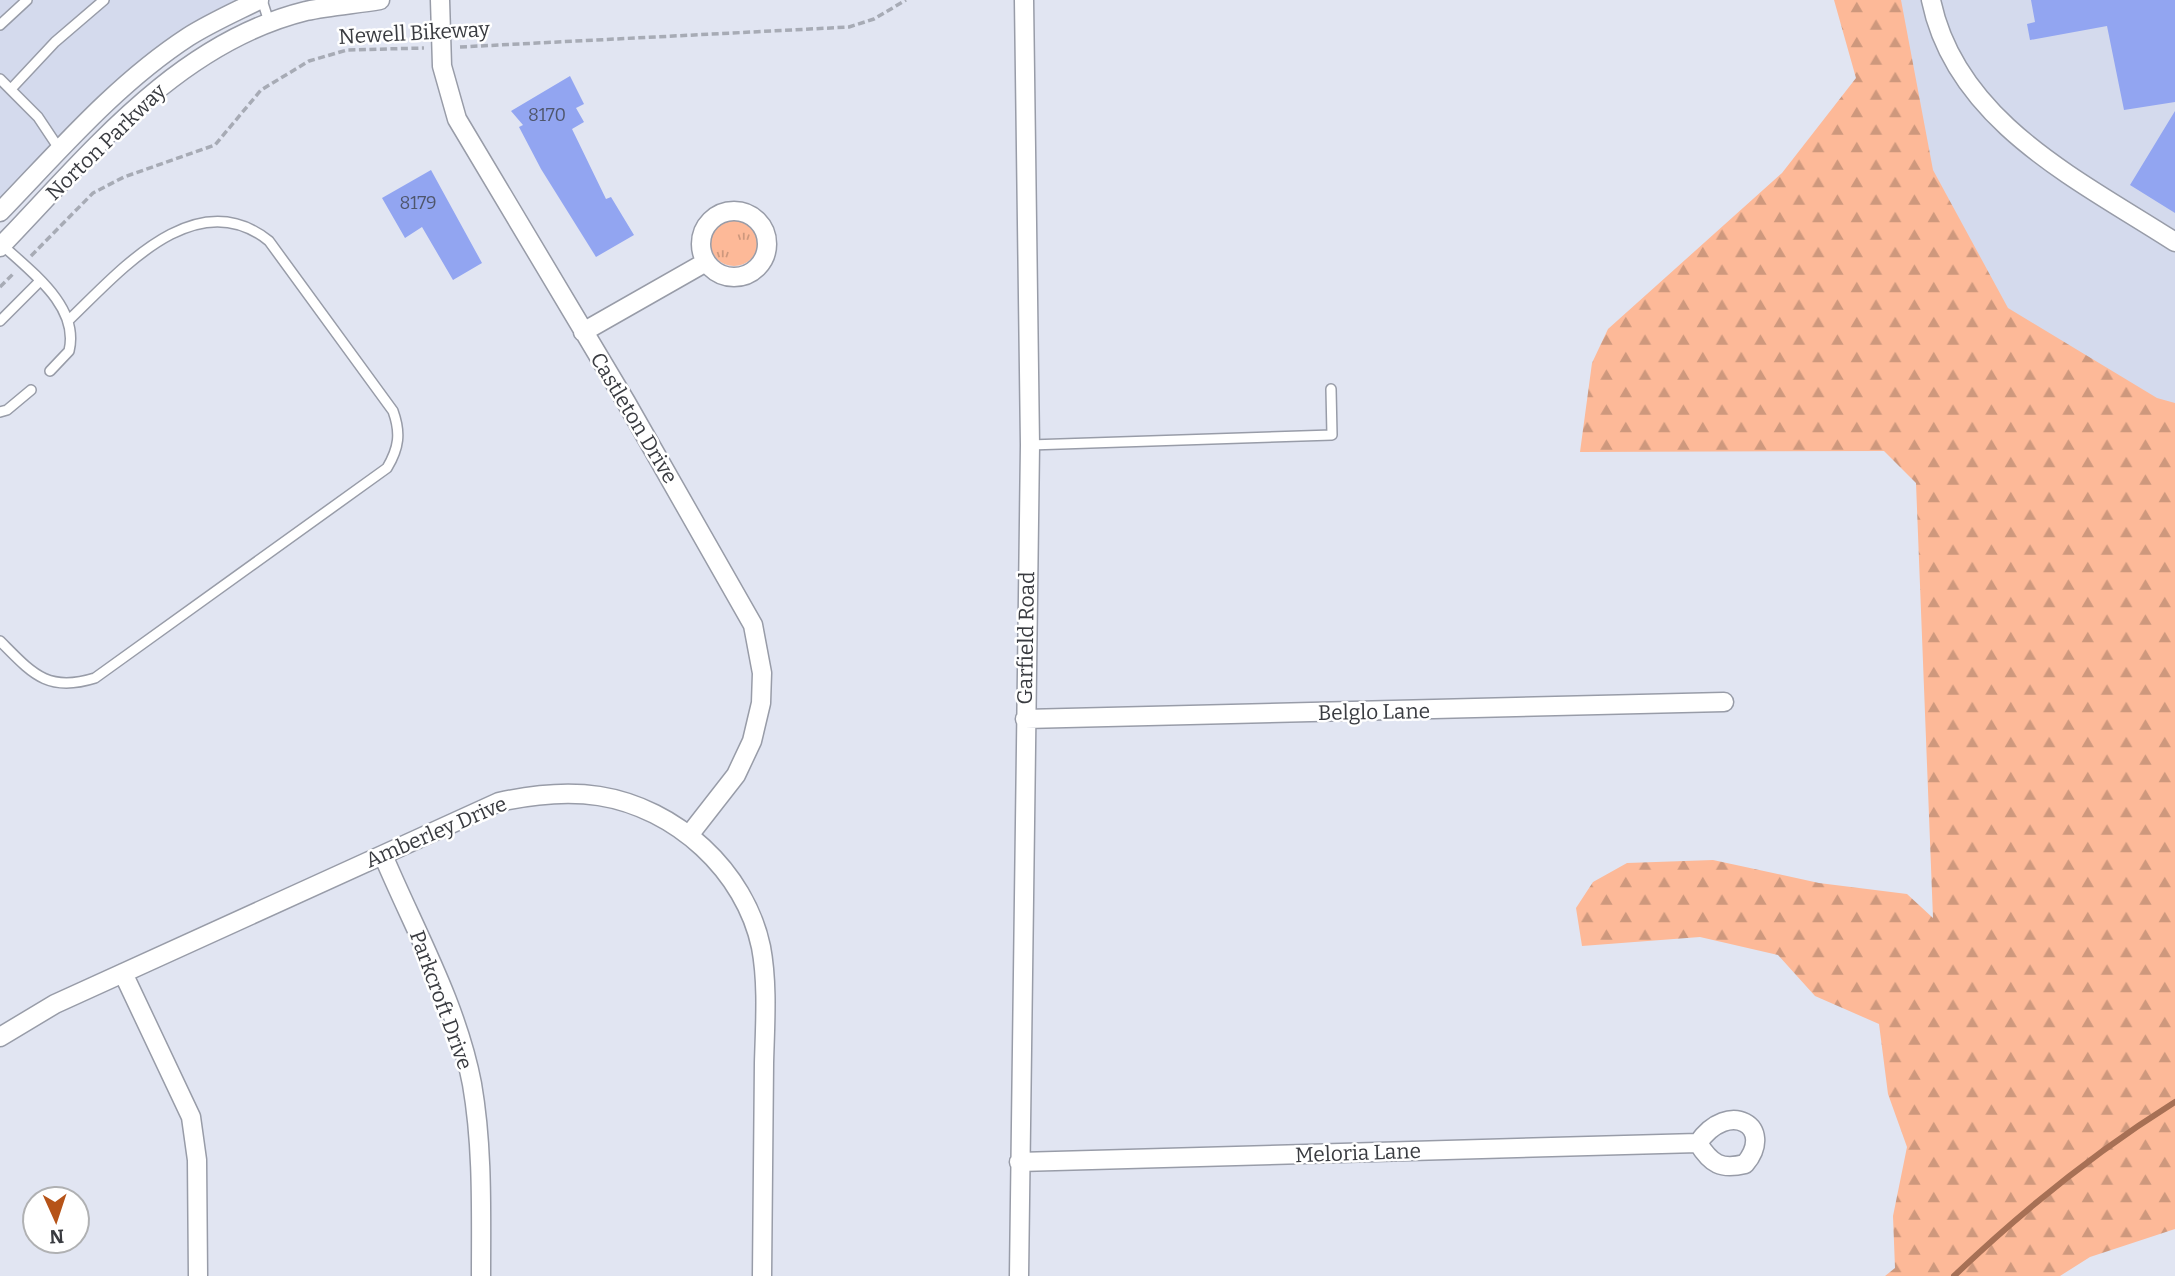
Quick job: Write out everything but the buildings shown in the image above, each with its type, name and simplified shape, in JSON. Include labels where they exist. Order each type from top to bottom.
[{"type":"street","name":"Norton Parkway","points":[[0,212],[142,71],[189,37],[260,0]]},
{"type":"street","name":"Norton Parkway","points":[[1,245],[138,105],[208,54],[305,12],[380,0]]},
{"type":"street","name":"Castleton Drive","points":[[440,0],[444,78],[457,119],[748,613],[759,649],[761,703],[752,741],[736,775],[690,834]]},
{"type":"street","name":"Garfield Road","points":[[1019,1276],[1030,445],[1024,0]]},
{"type":"street","points":[[1931,0],[1947,48],[1966,82],[1992,115],[2050,162],[2175,242]]},
{"type":"street","points":[[583,332],[706,262]]},
{"type":"street","name":"Belglo Lane","points":[[1025,719],[1724,702]]},
{"type":"street","name":"Amberley Drive","points":[[0,1037],[55,1004],[499,802],[553,795],[601,796],[653,814],[690,834],[725,870],[744,900],[760,945],[765,992],[762,1276]]},
{"type":"street","name":"Parkcroft Drive","points":[[383,855],[443,994],[460,1039],[471,1082],[480,1166],[481,1276]]},
{"type":"street","points":[[123,973],[191,1117],[197,1160],[198,1276]]},
{"type":"street","name":"Meloria Lane","points":[[1019,1162],[1698,1143]]},
{"type":"lane","points":[[0,25],[27,0]]},
{"type":"lane","points":[[11,89],[55,42],[104,0]]},
{"type":"lane","points":[[260,0],[270,25]]},
{"type":"lane","points":[[0,79],[38,117],[60,150]]},
{"type":"lane","points":[[0,641],[44,680],[67,685],[95,678],[387,468],[398,448],[398,424],[393,411],[269,241],[236,222],[205,221],[162,237],[70,319]]},
{"type":"lane","points":[[1,245],[62,305],[70,319],[69,351],[50,371]]},
{"type":"lane","points":[[0,321],[39,282]]},
{"type":"lane","points":[[1030,445],[1332,435],[1331,389]]},
{"type":"lane","points":[[0,412],[7,410],[31,390]]},
{"type":"path","name":"Newell Bikeway","points":[[0,287],[93,192],[124,177],[215,145],[261,90],[309,61],[347,50],[441,48],[849,27],[874,19],[906,0]]},
{"type":"shaded area","points":[[0,0],[244,0],[233,4],[0,202]]},
{"type":"shaded area","points":[[1867,0],[2175,0],[2175,474],[1916,483]]},
{"type":"green space","points":[[1834,0],[1901,0],[1933,170],[2008,308],[2157,398],[2175,403],[2175,1229],[2090,1257],[2060,1276],[1885,1276],[1895,1268],[1893,1216],[1907,1147],[1888,1094],[1879,1024],[1815,996],[1778,955],[1700,937],[1582,946],[1576,908],[1593,882],[1627,863],[1713,860],[1819,883],[1907,894],[1933,918],[1916,483],[1884,451],[1580,452],[1592,363],[1608,329],[1782,173],[1856,78]]},
{"type":"green space","points":[[734,218],[751,225],[758,242],[751,259],[734,266],[717,259],[710,242],[717,225]]},
{"type":"waterway","points":[[1954,1276],[2060,1183],[2175,1102]]}]
